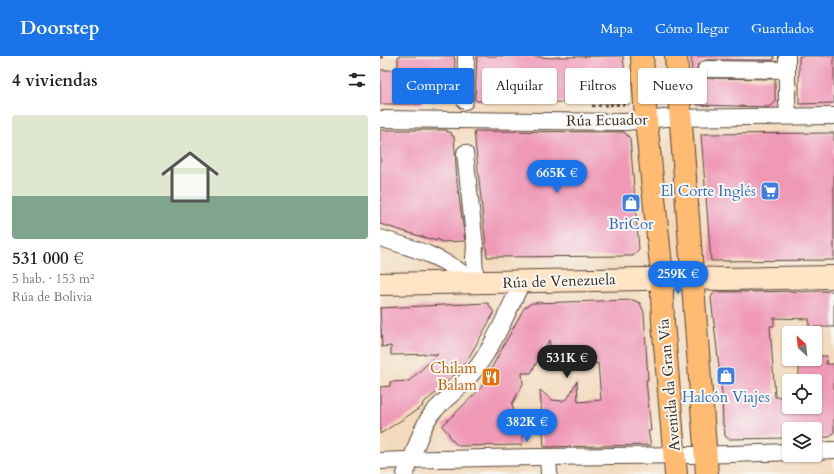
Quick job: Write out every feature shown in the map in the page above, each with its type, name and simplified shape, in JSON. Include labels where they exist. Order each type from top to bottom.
[{"type":"main road","name":"Avenida da Gran Vía","points":[[642,56],[675,465]]},
{"type":"main road","name":"Avenida da Gran Vía","points":[[676,56],[707,465]]},
{"type":"main road","name":"Rúa de Venezuela","points":[[381,284],[476,284],[523,281],[661,278],[834,277]]},
{"type":"street","points":[[465,68],[466,56]]},
{"type":"street","points":[[707,69],[787,63],[787,103],[789,116]]},
{"type":"street","name":"Rúa Ecuador","points":[[380,119],[625,122],[680,118],[834,116]]},
{"type":"street","points":[[465,153],[475,246],[474,259],[476,284]]},
{"type":"street","points":[[380,238],[428,253],[442,260],[476,284]]},
{"type":"street","points":[[405,474],[413,460],[422,429],[431,414],[470,377],[486,353],[523,281]]},
{"type":"street","points":[[822,451],[834,450]]},
{"type":"street","points":[[380,461],[548,457],[675,465],[707,465],[782,453]]},
{"type":"street","points":[[548,457],[549,474]]},
{"type":"building","points":[[398,56],[454,56],[455,61],[454,68],[398,68]]},
{"type":"building","points":[[477,56],[525,56],[553,58],[623,56],[624,68],[565,68],[565,102],[557,102],[557,68],[482,68],[482,101],[475,100]]},
{"type":"building","points":[[691,56],[774,56],[774,60],[706,60],[698,64],[697,68],[692,68]]},
{"type":"building","points":[[799,56],[834,56],[834,103],[799,104]]},
{"type":"building","points":[[380,70],[392,70],[392,104],[380,104]]},
{"type":"building","points":[[707,78],[775,79],[775,103],[768,107],[697,104],[707,104]]},
{"type":"building","points":[[380,130],[447,130],[447,132],[451,132],[452,136],[454,136],[457,182],[465,241],[442,242],[437,239],[436,241],[380,224]]},
{"type":"building","points":[[474,131],[624,132],[630,138],[639,249],[633,256],[487,257]]},
{"type":"building","name":"El Corte Inglés","points":[[834,133],[834,260],[711,261],[701,134]]},
{"type":"building","points":[[834,291],[834,327],[809,326],[809,319],[774,318],[774,326],[770,326],[775,397],[782,396],[782,414],[822,414],[822,374],[799,374],[799,366],[822,366],[822,356],[827,356],[826,364],[834,364],[834,432],[830,437],[822,437],[822,422],[782,422],[782,438],[729,439],[725,436],[723,426],[722,393],[711,298],[714,292]]},
{"type":"building","points":[[633,300],[640,303],[644,312],[648,380],[646,380],[651,431],[648,431],[651,445],[544,447],[540,390],[552,400],[562,401],[568,398],[577,381],[578,402],[601,400],[598,363],[554,370],[549,340],[531,373],[522,373],[523,384],[512,404],[516,420],[523,420],[522,445],[458,446],[450,438],[449,434],[442,426],[480,389],[524,308],[532,303]]},
{"type":"building","points":[[488,303],[494,313],[468,359],[454,376],[453,375],[442,388],[422,404],[423,406],[380,434],[380,387],[390,386],[390,382],[409,381],[438,354],[391,355],[391,346],[382,347],[380,308]]},
{"type":"place","name":"El Corte Inglés","points":[[770,191]]},
{"type":"place","name":"BriCor","points":[[631,203]]},
{"type":"place","name":"Halcón Viajes","points":[[726,376]]},
{"type":"place","name":"Chilam Balam","points":[[491,377]]}]
